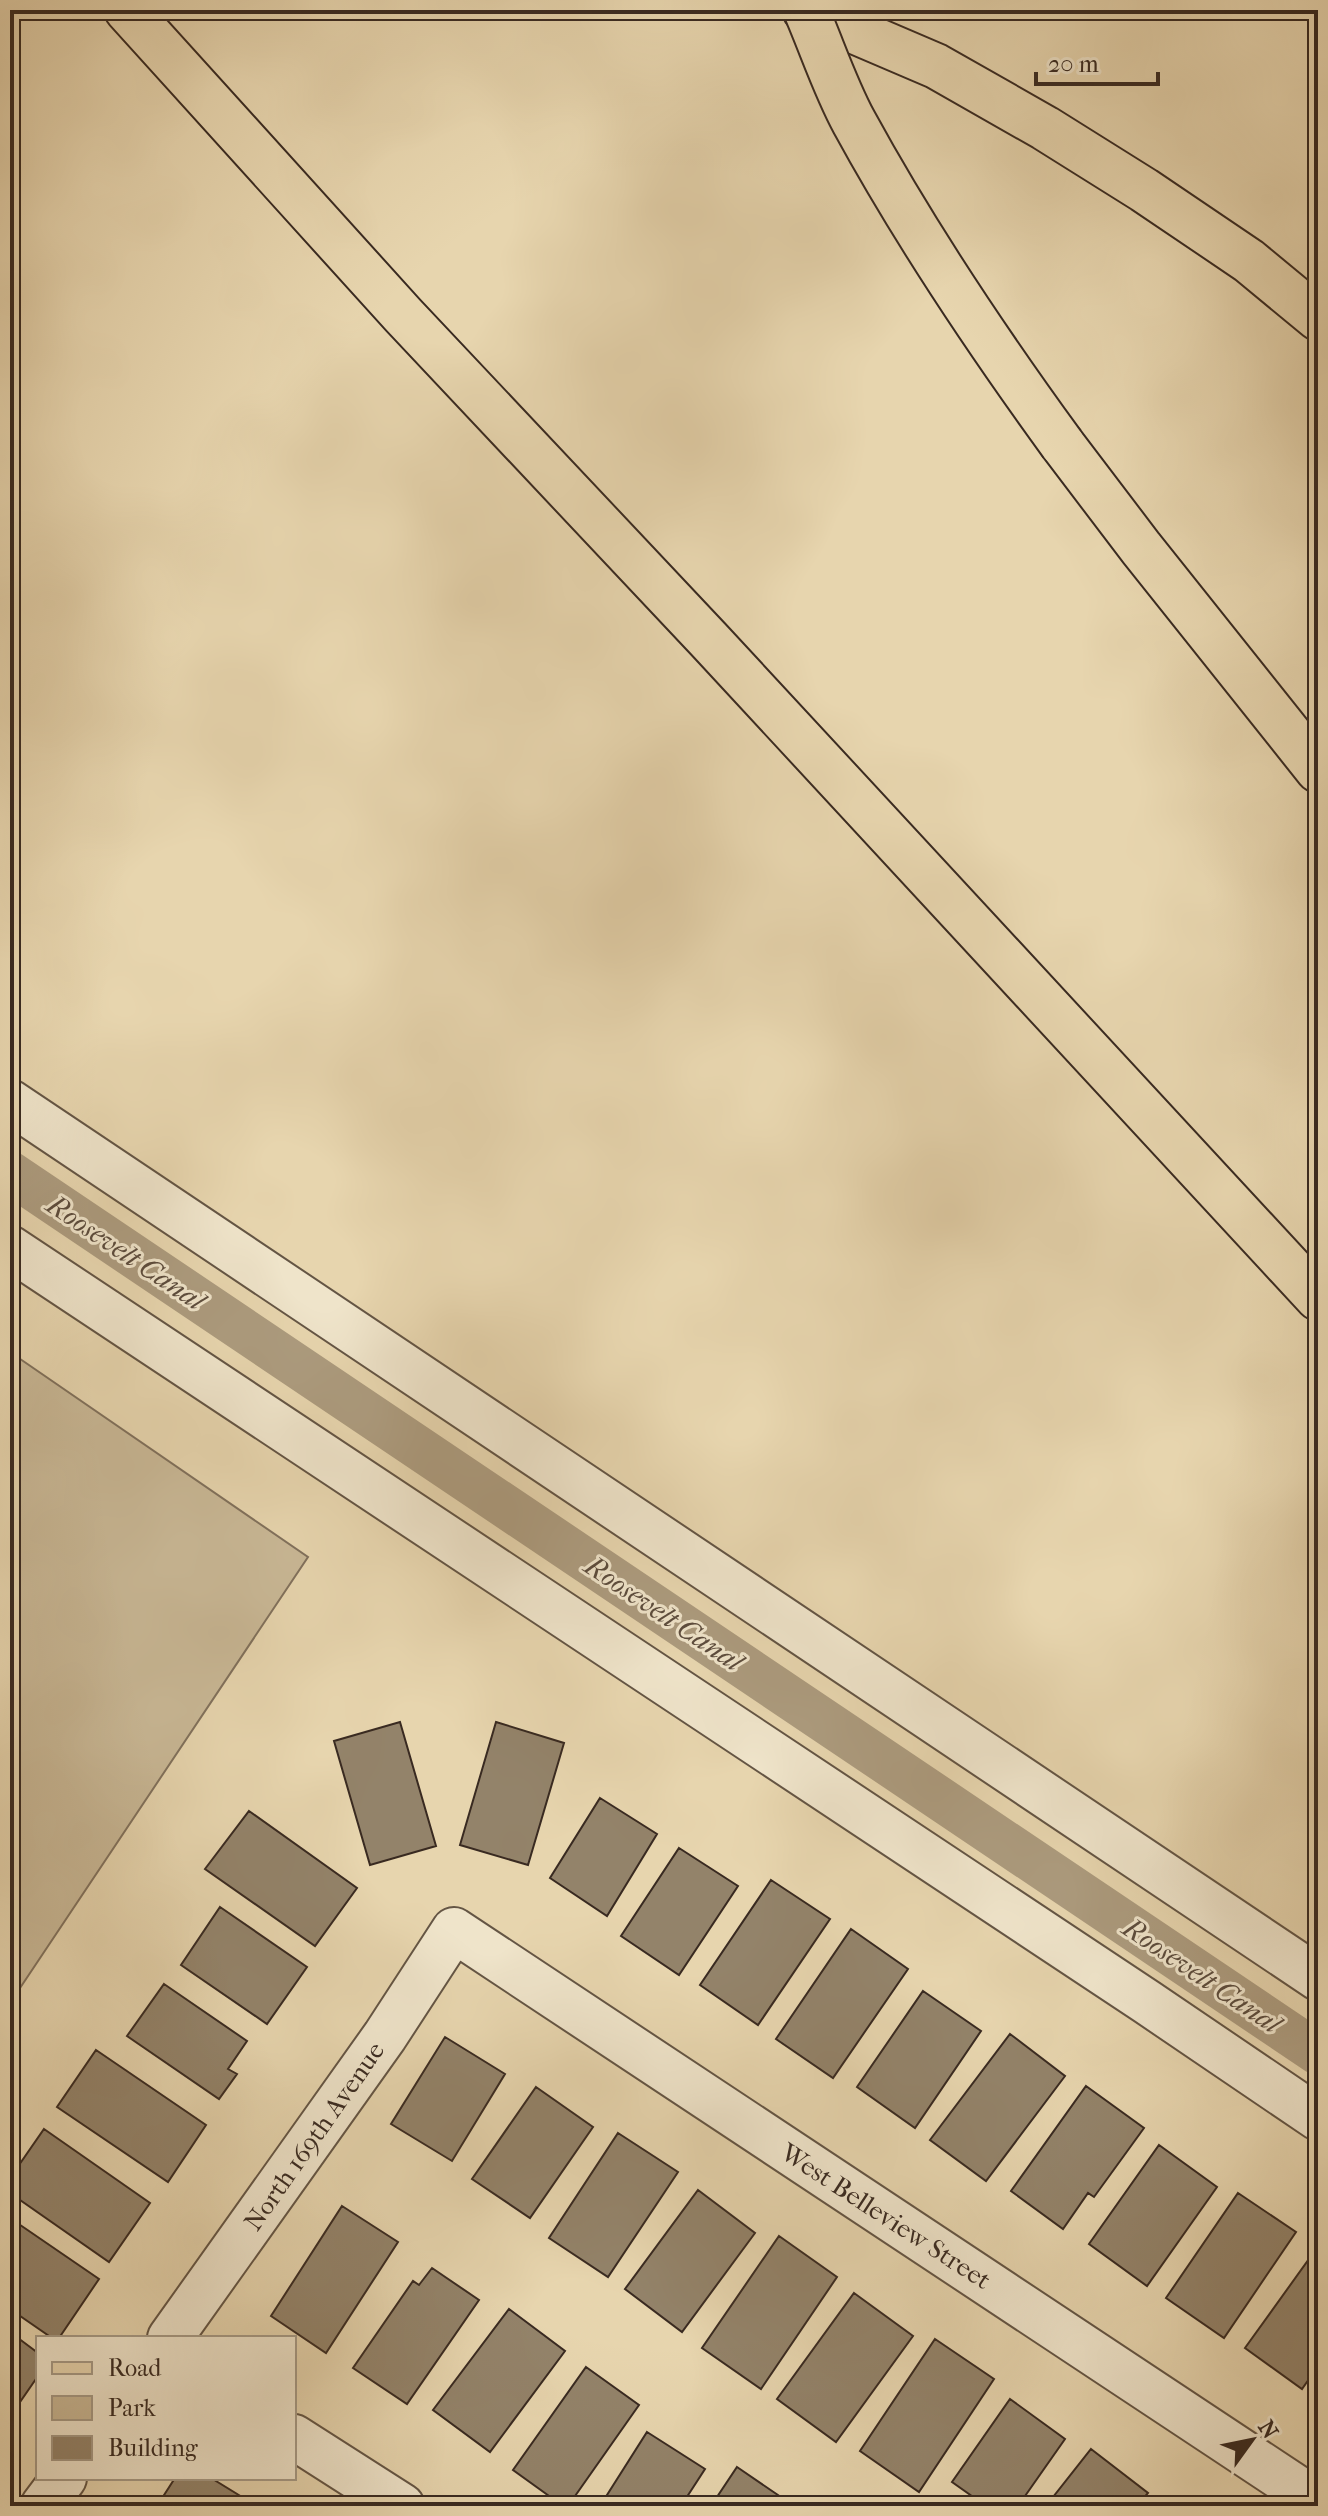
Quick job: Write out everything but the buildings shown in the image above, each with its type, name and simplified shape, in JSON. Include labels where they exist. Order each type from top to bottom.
[{"type":"main road","points":[[127,10],[403,315],[709,640],[1318,1298]]},
{"type":"main road","points":[[806,10],[936,66],[1045,128],[1249,261],[1318,318]]},
{"type":"main road","points":[[806,10],[853,120],[921,237],[1001,361],[1141,548],[1318,770]]},
{"type":"street","points":[[10,1102],[1318,1978]]},
{"type":"street","points":[[10,1248],[1318,2118]]},
{"type":"street","name":"North 169th Avenue","points":[[171,2336],[385,2036],[454,1930]]},
{"type":"street","name":"West Belleview Street","points":[[454,1930],[1318,2502]]},
{"type":"street","points":[[296,2438],[402,2506]]},
{"type":"street","points":[[43,2506],[62,2480]]},
{"type":"green space","points":[[10,1352],[308,1557],[10,2003]]},
{"type":"waterway","name":"Roosevelt Canal","points":[[10,1173],[1318,2053]]}]
